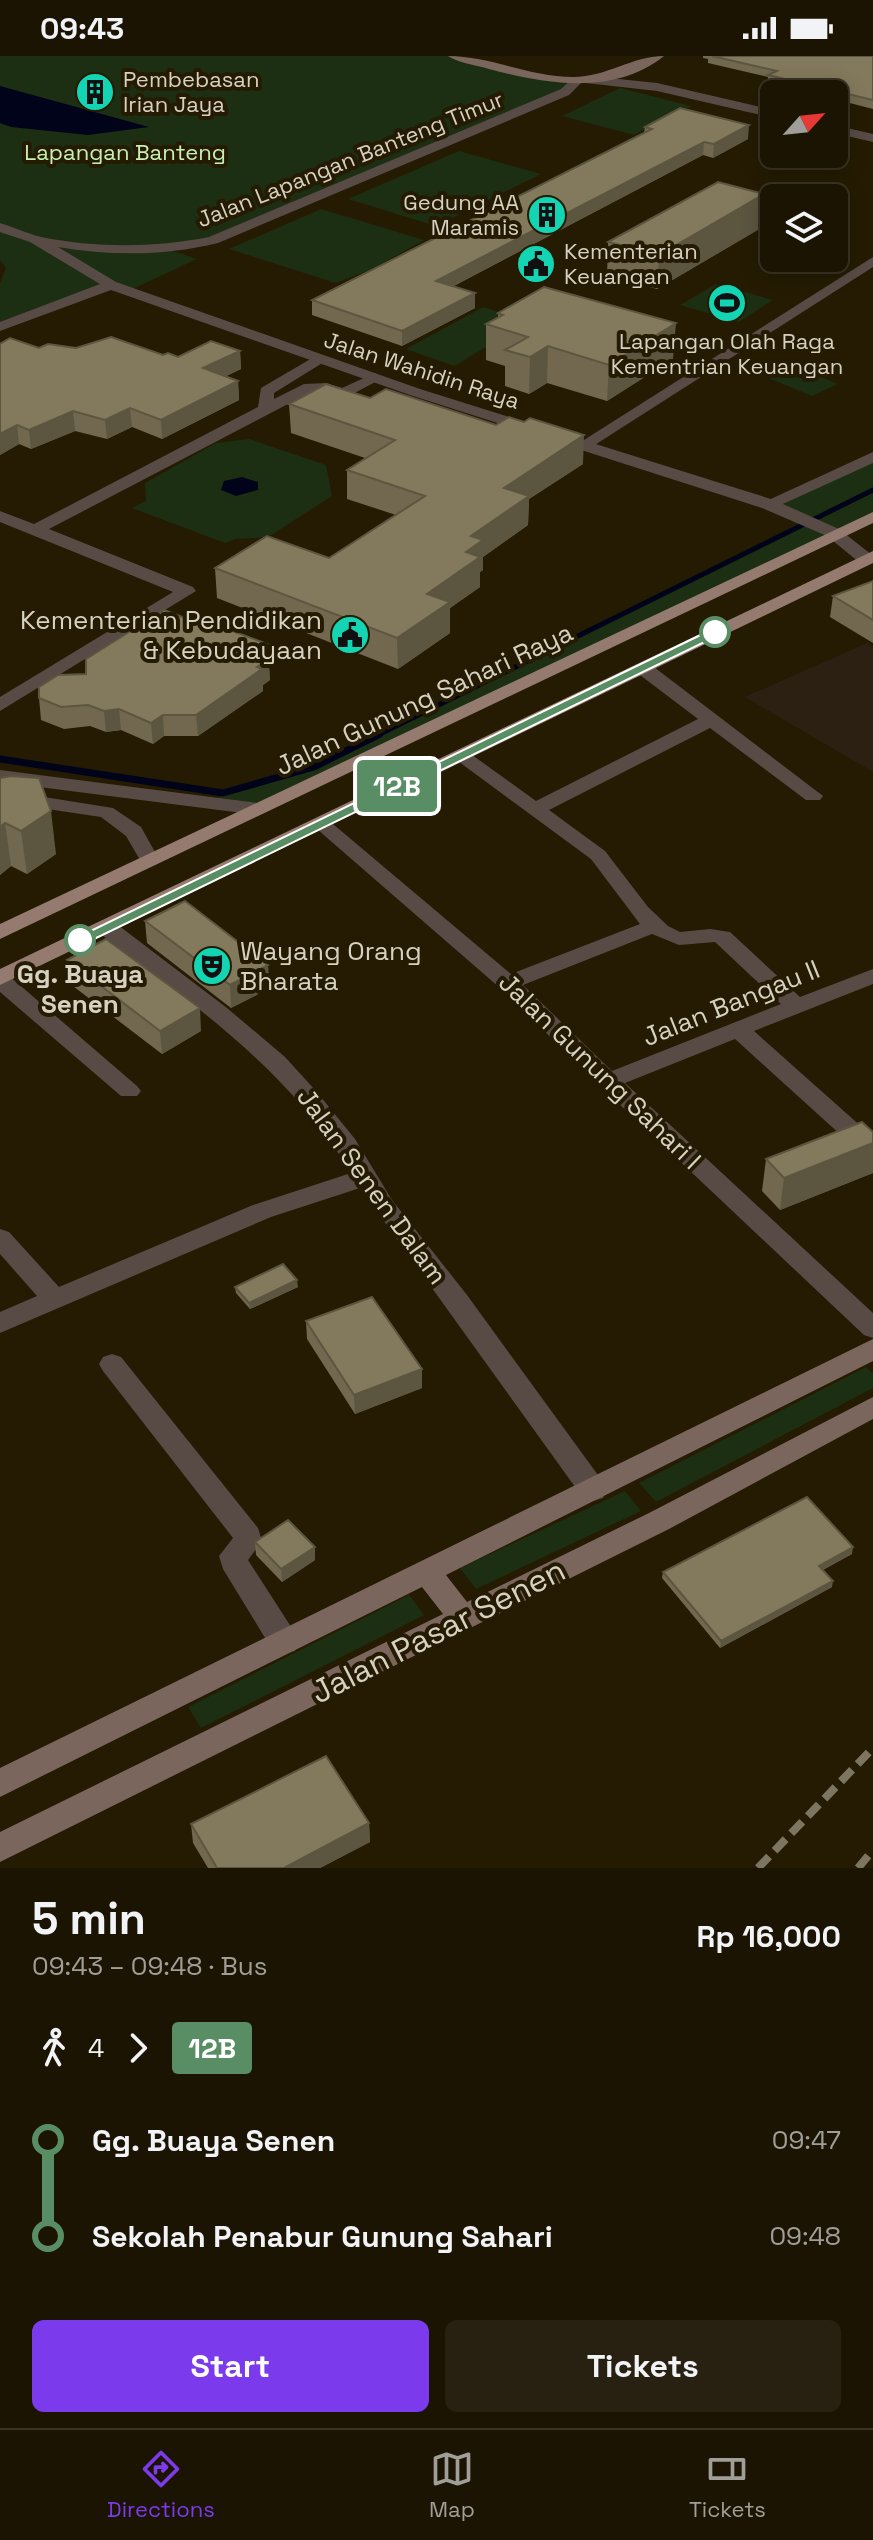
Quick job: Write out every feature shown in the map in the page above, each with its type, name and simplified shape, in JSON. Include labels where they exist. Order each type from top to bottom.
[{"type":"main road","points":[[454,56],[548,78],[584,81],[631,68],[658,56]]},
{"type":"main road","name":"Jalan Gunung Sahari Raya","points":[[0,932],[829,530],[873,517]]},
{"type":"main road","points":[[0,979],[870,558]]},
{"type":"main road","name":"Jalan Pasar Senen","points":[[0,1783],[873,1349]]},
{"type":"main road","name":"Jalan Pasar Senen","points":[[0,1848],[659,1521],[873,1407]]},
{"type":"main road","points":[[427,1572],[463,1619]]},
{"type":"street","points":[[631,68],[658,79],[760,104]]},
{"type":"street","points":[[584,81],[657,87],[760,111]]},
{"type":"street","name":"Jalan Lapangan Banteng Timur","points":[[35,239],[114,249],[164,248],[213,240],[565,92],[584,81]]},
{"type":"street","points":[[848,125],[873,131]]},
{"type":"street","points":[[848,132],[873,138]]},
{"type":"street","points":[[0,227],[35,239]]},
{"type":"street","name":"Jalan Wahidin Raya","points":[[35,239],[111,285],[375,378],[768,504],[829,530],[870,558]]},
{"type":"street","points":[[584,445],[873,261]]},
{"type":"street","points":[[0,327],[111,285]]},
{"type":"street","points":[[35,530],[266,399],[319,359]]},
{"type":"street","points":[[266,399],[309,387],[326,388],[343,394],[375,378]]},
{"type":"street","points":[[768,504],[873,457]]},
{"type":"street","points":[[0,516],[187,591],[0,705]]},
{"type":"street","points":[[643,668],[813,796]]},
{"type":"street","points":[[535,809],[710,720]]},
{"type":"street","points":[[461,756],[574,836],[614,870],[630,897],[654,926],[681,939],[709,935],[722,937],[797,1007]]},
{"type":"street","points":[[0,776],[257,809]]},
{"type":"street","points":[[0,796],[106,812],[119,817],[142,842],[150,861]]},
{"type":"street","name":"Jalan Gunung Sahari I","points":[[320,823],[508,983],[873,1328]]},
{"type":"street","points":[[508,983],[654,926]]},
{"type":"street","name":"Jalan Senen Dalam","points":[[106,927],[277,1062],[327,1120],[383,1206],[458,1302],[593,1490]]},
{"type":"street","points":[[0,979],[129,1091]]},
{"type":"street","name":"Jalan Bangau II","points":[[609,1081],[871,980]]},
{"type":"street","points":[[739,1030],[873,1150]]},
{"type":"street","points":[[0,1323],[262,1211],[365,1177]]},
{"type":"street","points":[[0,1238],[56,1300]]},
{"type":"street","points":[[112,1364],[248,1536],[248,1541],[233,1556],[233,1561],[284,1642]]},
{"type":"shaded area","points":[[867,643],[873,647],[873,772],[745,697]]},
{"type":"green space","name":"Lapangan Banteng","points":[[0,56],[454,56],[567,80],[571,87],[213,240],[167,249],[197,259],[128,291],[111,285],[0,328],[0,283],[6,268],[0,260]]},
{"type":"green space","points":[[620,88],[691,106],[634,135],[562,116]]},
{"type":"green space","points":[[459,151],[541,174],[436,226],[348,199]]},
{"type":"green space","points":[[321,209],[424,240],[370,270],[336,283],[229,249]]},
{"type":"green space","name":"Lapangan Olah Raga Kementrian Keuangan","points":[[716,284],[773,300],[739,322],[680,305]]},
{"type":"green space","points":[[483,307],[528,322],[454,366],[406,349]]},
{"type":"green space","points":[[785,362],[838,384],[812,396],[759,374]]},
{"type":"green space","points":[[249,439],[326,465],[332,496],[268,537],[236,539],[225,543],[132,508],[146,501],[145,483],[216,443]]},
{"type":"green space","points":[[873,457],[873,517],[257,809],[213,804],[223,793],[314,767],[807,521],[768,504]]},
{"type":"green space","points":[[866,1367],[873,1374],[873,1388],[656,1502],[639,1483]]},
{"type":"green space","points":[[625,1491],[641,1511],[476,1589],[460,1568]]},
{"type":"green space","points":[[409,1595],[424,1615],[201,1728],[188,1707]]},
{"type":"water","points":[[0,86],[149,127],[88,135],[11,127],[0,123]]},
{"type":"water","points":[[242,477],[258,482],[258,490],[236,496],[221,490],[224,481]]},
{"type":"building","points":[[712,56],[873,56],[873,100],[848,94],[848,80],[789,80],[768,75],[777,71]]},
{"type":"building","points":[[680,108],[749,125],[714,144],[704,142],[436,281],[475,293],[402,331],[312,300],[652,129],[645,127]]},
{"type":"building","points":[[718,182],[760,193],[760,196],[659,255],[608,242]]},
{"type":"building","points":[[544,287],[676,323],[609,365],[548,346],[530,357],[505,350],[528,337],[486,324],[503,315],[498,313]]},
{"type":"building","points":[[111,337],[178,357],[211,341],[240,351],[203,368],[238,381],[161,420],[130,408],[105,420],[73,411],[29,430],[17,425],[0,434],[0,344],[10,338],[39,348],[48,344],[76,348]]},
{"type":"building","points":[[326,384],[370,398],[386,389],[496,425],[509,417],[524,422],[530,418],[584,435],[504,488],[529,496],[471,536],[483,540],[466,552],[480,557],[427,594],[450,602],[397,638],[215,568],[267,536],[329,558],[425,496],[347,470],[395,440],[289,404]]},
{"type":"building","points":[[873,581],[873,620],[833,596]]},
{"type":"building","points":[[164,610],[270,645],[256,654],[269,659],[257,667],[262,669],[196,715],[163,715],[151,723],[119,709],[104,711],[88,705],[61,707],[39,698],[39,687],[58,675],[86,674],[86,659]]},
{"type":"building","points":[[0,778],[39,778],[51,811],[21,831],[5,823],[0,827]]},
{"type":"building","points":[[185,901],[268,965],[230,985],[145,921]]},
{"type":"building","points":[[106,939],[200,1008],[160,1031],[67,960]]},
{"type":"building","points":[[862,1122],[873,1132],[873,1143],[784,1178],[766,1159]]},
{"type":"building","points":[[283,1264],[297,1280],[249,1303],[235,1287]]},
{"type":"building","points":[[372,1297],[422,1369],[354,1395],[306,1321]]},
{"type":"building","points":[[807,1497],[853,1547],[819,1566],[833,1581],[721,1641],[663,1572]]},
{"type":"building","points":[[288,1520],[315,1547],[281,1569],[255,1542]]},
{"type":"building","points":[[326,1756],[369,1823],[284,1868],[217,1868],[191,1824]]},
{"type":"waterway","points":[[376,736],[873,490]]},
{"type":"waterway","points":[[376,736],[380,734]]},
{"type":"waterway","points":[[0,759],[223,793],[314,767],[376,736]]},
{"type":"railway","points":[[758,1868],[873,1748]]},
{"type":"railway","points":[[858,1868],[873,1850]]},
{"type":"bus line","name":"12B","points":[[80,940],[715,632]]},
{"type":"place","name":"Pembebasan Irian Jaya","points":[[95,92]]},
{"type":"place","name":"Gedung AA Maramis","points":[[547,215]]},
{"type":"place","name":"Kementerian Keuangan","points":[[536,264]]},
{"type":"place","name":"Lapangan Olah Raga Kementrian Keuangan","points":[[727,303]]},
{"type":"place","name":"Kementerian Pendidikan & Kebudayaan","points":[[350,635]]},
{"type":"place","name":"Gg. Buaya Senen","points":[[80,940]]},
{"type":"place","name":"Wayang Orang Bharata","points":[[212,966]]}]
